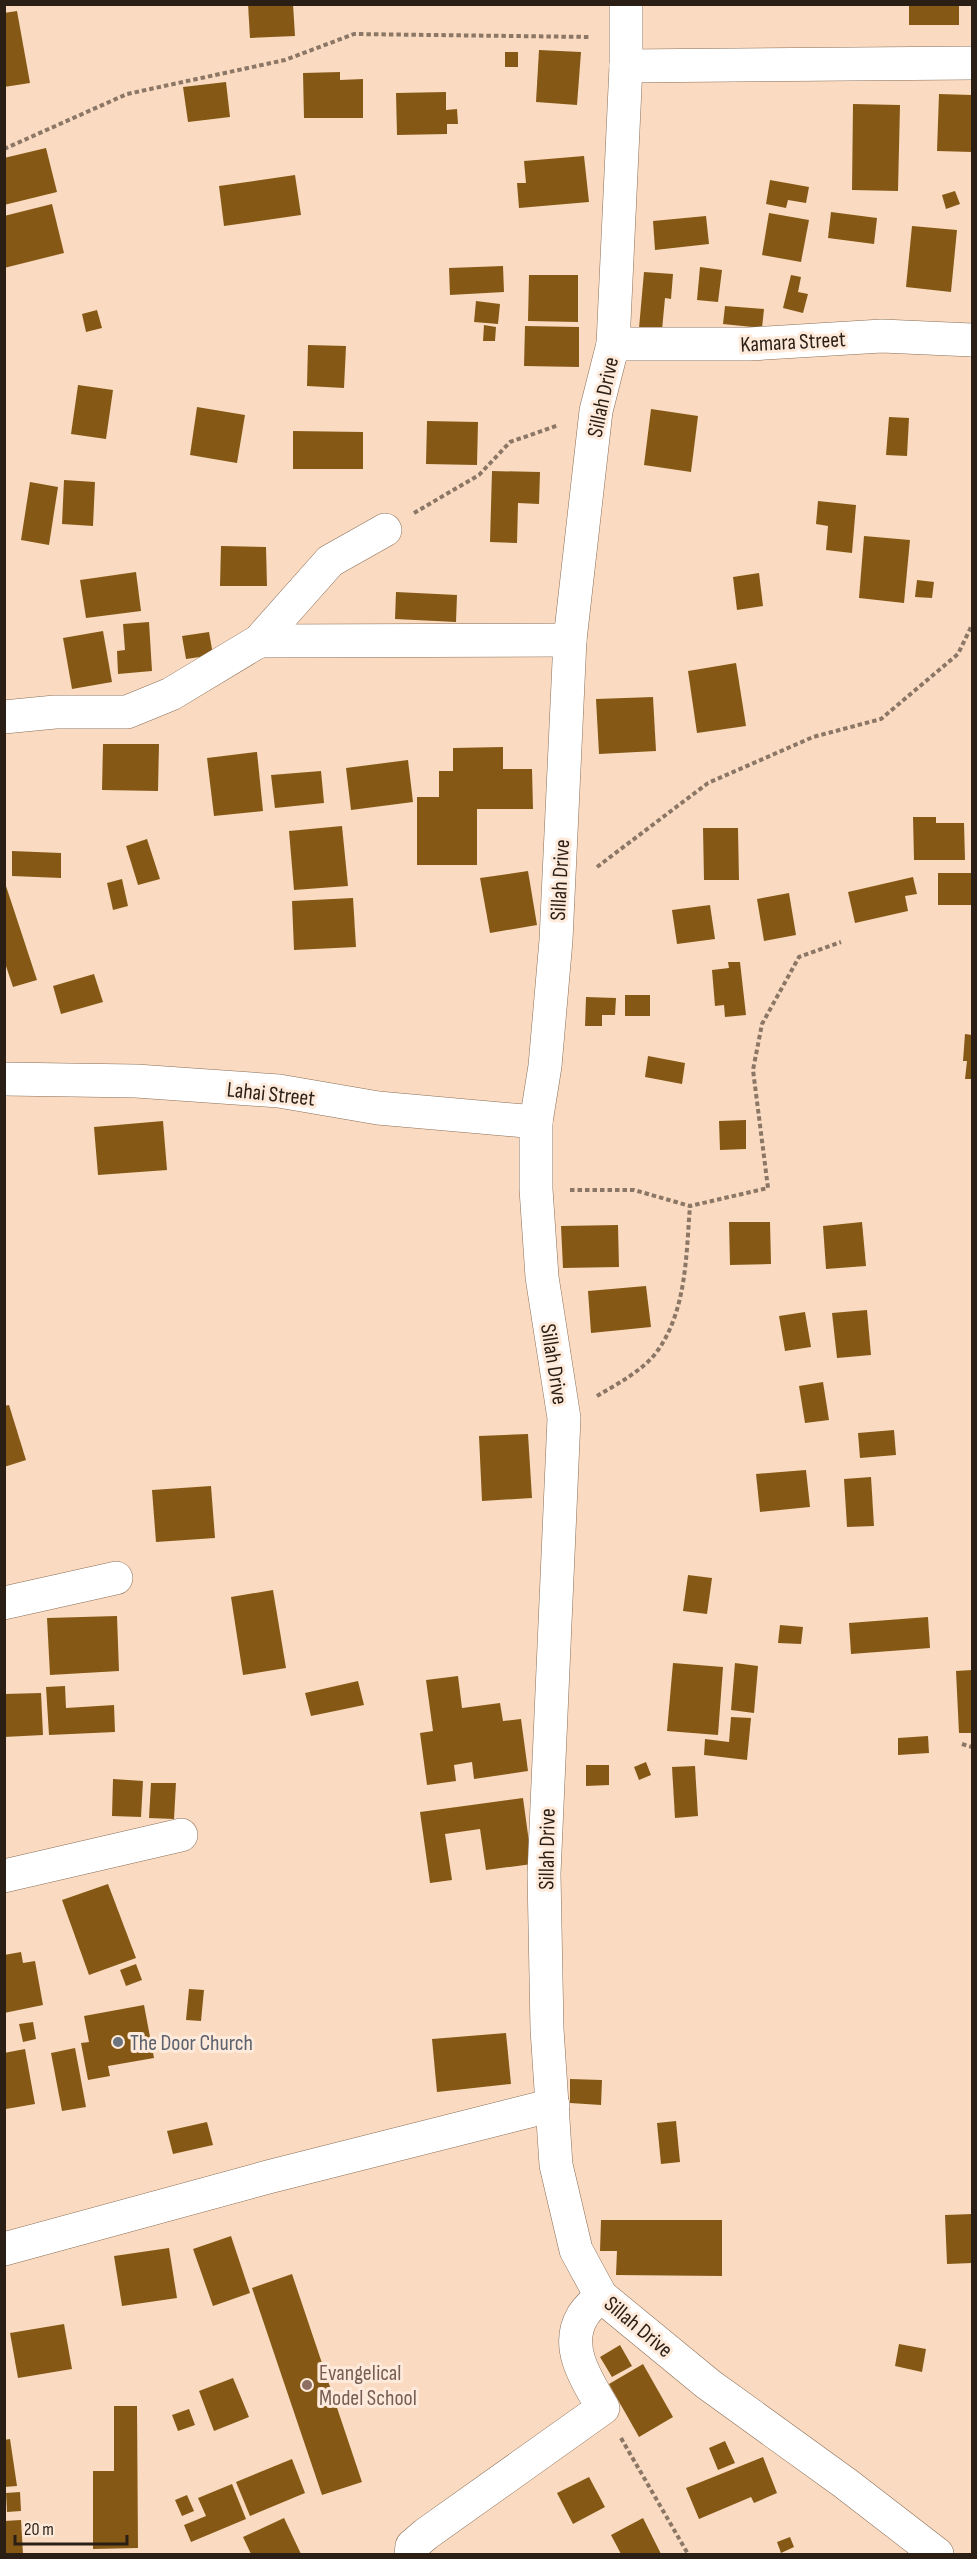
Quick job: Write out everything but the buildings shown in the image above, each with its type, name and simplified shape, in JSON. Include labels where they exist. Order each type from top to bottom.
[{"type":"street","name":"Sillah Drive","points":[[626,4],[626,52],[613,344],[596,411],[570,640],[558,895],[545,1066],[537,1122],[536,1189],[542,1277],[564,1418],[544,1874],[547,2029],[556,2165],[576,2250],[601,2296],[708,2384],[845,2483],[937,2554]]},
{"type":"street","points":[[626,52],[972,63]]},
{"type":"street","name":"Kamara Street","points":[[613,344],[749,344],[882,336],[972,340]]},
{"type":"street","points":[[4,717],[55,712],[127,712],[171,694],[258,642],[330,561],[385,530]]},
{"type":"street","points":[[258,642],[570,640]]},
{"type":"street","name":"Lahai Street","points":[[4,1079],[136,1081],[279,1091],[378,1108],[537,1122]]},
{"type":"street","points":[[4,1603],[116,1578]]},
{"type":"street","points":[[4,1876],[180,1835]]},
{"type":"street","points":[[4,2248],[268,2177],[553,2105]]},
{"type":"street","points":[[411,2554],[412,2546],[426,2534],[603,2408],[577,2359],[576,2340],[581,2318],[601,2296]]},
{"type":"path","points":[[4,149],[127,94],[285,60],[354,34],[626,52]]},
{"type":"path","points":[[385,530],[479,475],[510,442],[596,411]]},
{"type":"path","points":[[558,895],[708,783],[813,737],[881,719],[958,654],[972,625]]},
{"type":"path","points":[[536,1189],[634,1190],[690,1206],[768,1188],[753,1070],[762,1024],[800,957],[841,942]]},
{"type":"path","points":[[564,1418],[634,1372],[656,1353],[670,1328],[683,1288],[690,1206]]},
{"type":"path","points":[[962,1744],[972,1747]]},
{"type":"path","points":[[603,2408],[688,2554]]},
{"type":"place","name":"The Door Church","points":[[118,2042]]},
{"type":"place","name":"Evangelical Model School","points":[[307,2385]]}]
